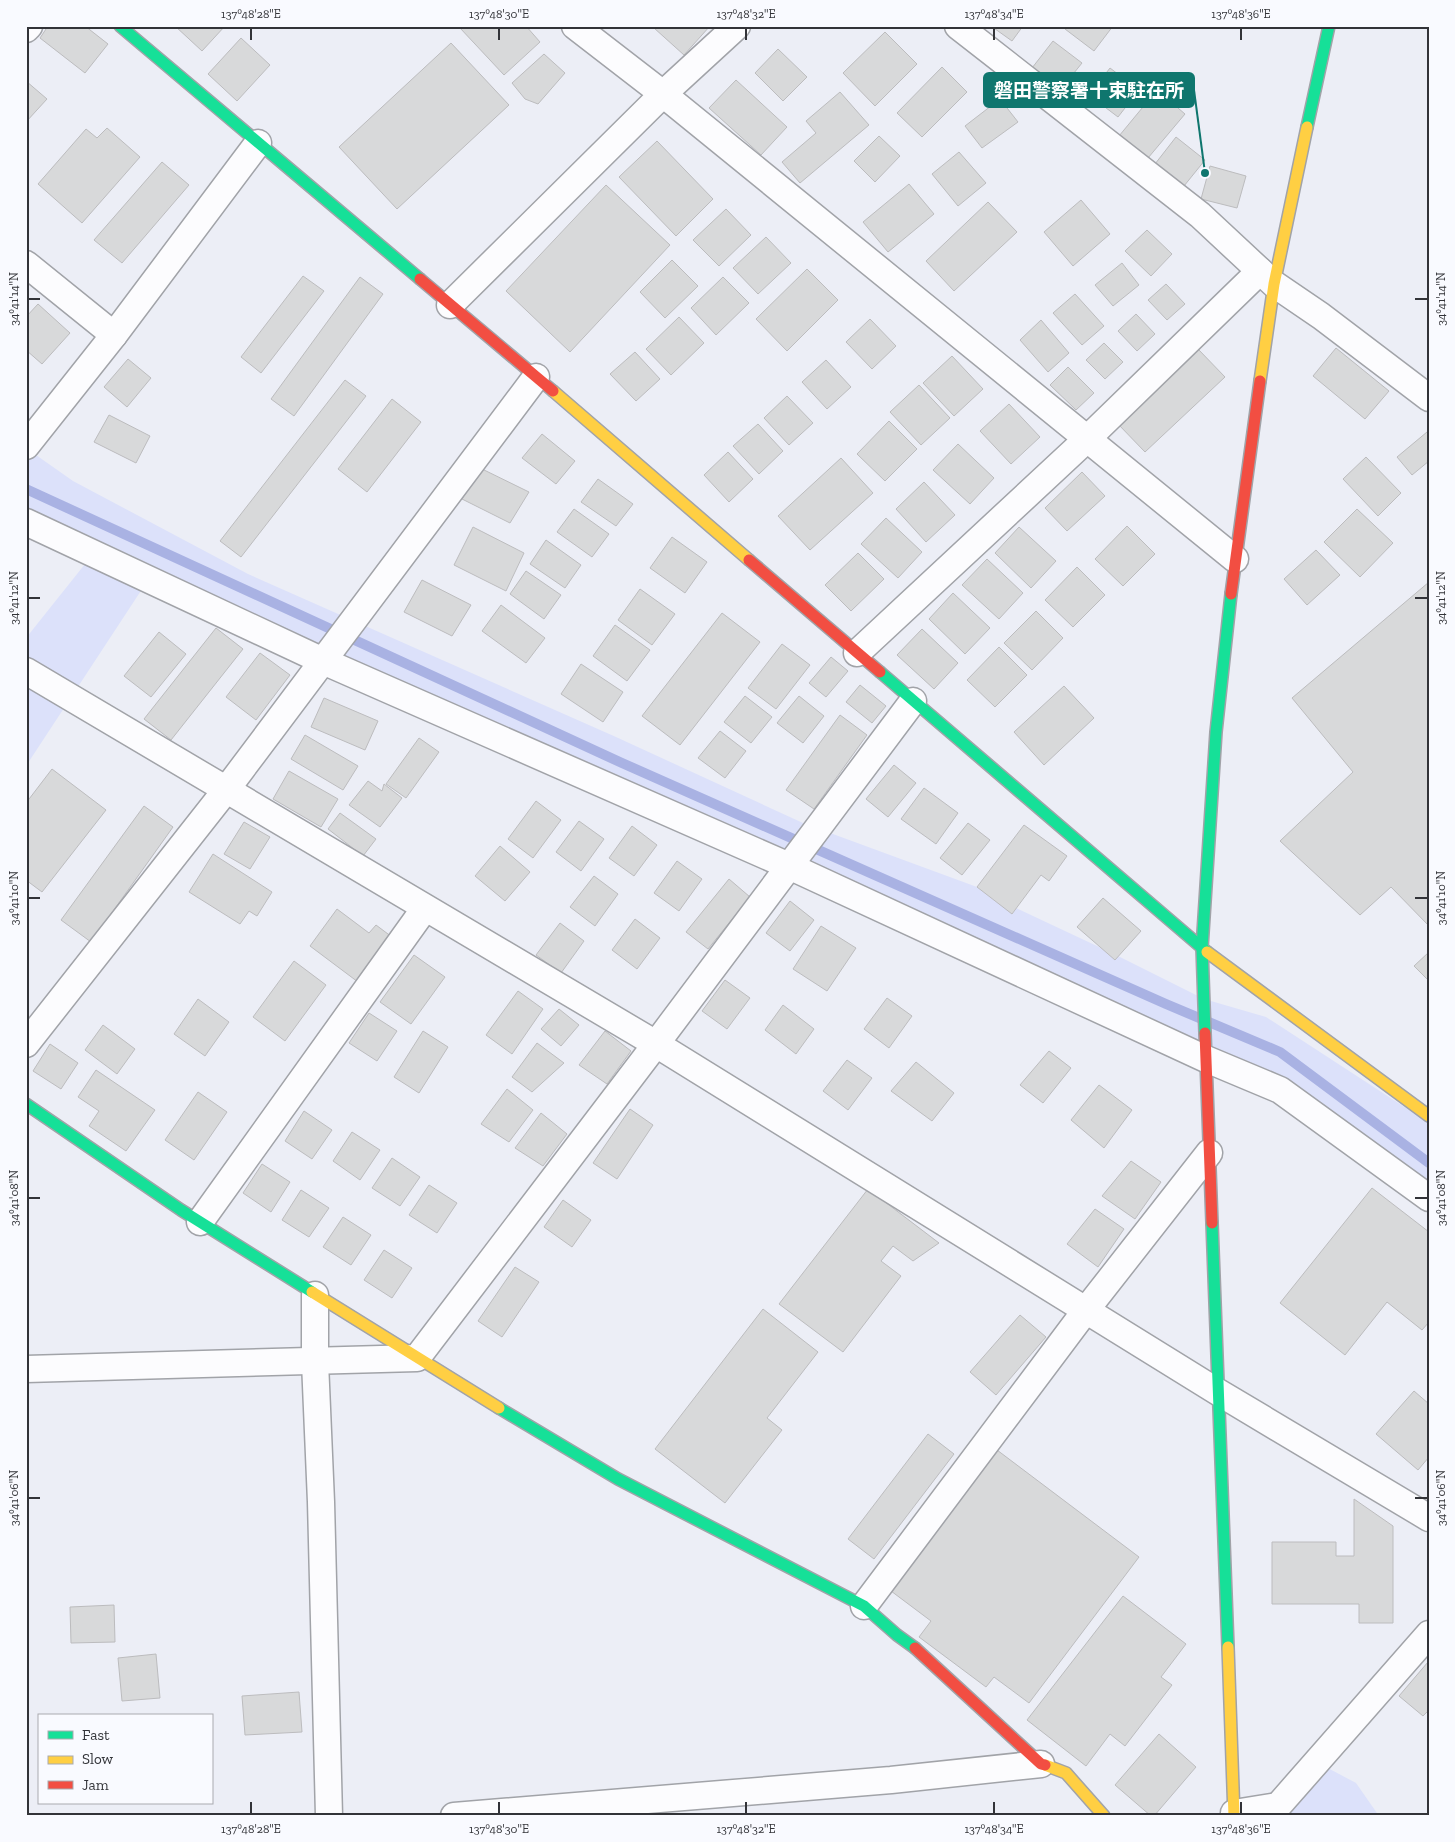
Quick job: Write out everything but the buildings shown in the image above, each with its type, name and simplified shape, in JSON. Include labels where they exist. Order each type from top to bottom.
[{"type":"street","points":[[120,26],[536,378],[1202,948],[1429,1116]]},
{"type":"street","points":[[575,26],[663,94],[1235,559]]},
{"type":"street","points":[[450,305],[663,94],[737,26]]},
{"type":"street","points":[[958,26],[1200,215],[1267,277],[1429,398]]},
{"type":"street","points":[[1329,26],[1267,277],[1216,732],[1202,948],[1234,1814],[1278,1806],[1429,1634]]},
{"type":"street","points":[[26,446],[114,335],[258,143]]},
{"type":"street","points":[[26,264],[114,335]]},
{"type":"street","points":[[857,653],[1087,439],[1267,277]]},
{"type":"street","points":[[26,1044],[226,790],[536,378]]},
{"type":"street","points":[[26,522],[323,661],[789,866],[1206,1059],[1280,1090],[1429,1198]]},
{"type":"street","points":[[26,671],[656,1044],[1218,1392],[1429,1518]]},
{"type":"street","points":[[418,1358],[913,701]]},
{"type":"street","points":[[200,1222],[425,908]]},
{"type":"street","points":[[26,1104],[200,1222],[315,1295],[618,1479],[864,1606],[896,1635],[922,1654],[1041,1764],[1066,1773],[1104,1816]]},
{"type":"street","points":[[864,1606],[1086,1310],[1209,1153]]},
{"type":"street","points":[[315,1295],[315,1362],[321,1502],[328,1816]]},
{"type":"street","points":[[26,1369],[418,1358]]},
{"type":"street","points":[[454,1816],[624,1809],[1041,1764]]},
{"type":"shaded area","points":[[26,448],[73,481],[248,574],[616,737],[803,823],[977,887],[995,898],[1204,999],[1266,1017],[1429,1123],[1429,1198],[1280,1090],[148,580],[26,766],[26,638],[93,554],[26,522]]},
{"type":"shaded area","points":[[1324,1766],[1356,1783],[1379,1816],[1281,1816]]},
{"type":"waterway","points":[[26,489],[622,763],[1166,1004],[1280,1052],[1429,1163]]},
{"type":"traffic: fast","points":[[120,26],[420,279]]},
{"type":"traffic: fast","points":[[1307,127],[1329,26]]},
{"type":"traffic: fast","points":[[1205,1033],[1202,948],[1216,732],[1231,594]]},
{"type":"traffic: fast","points":[[880,672],[1207,952]]},
{"type":"traffic: fast","points":[[26,1104],[181,1210],[312,1292]]},
{"type":"traffic: fast","points":[[1212,1223],[1228,1647]]},
{"type":"traffic: fast","points":[[499,1408],[618,1479],[864,1606],[915,1648]]},
{"type":"traffic: slow","points":[[1260,381],[1274,284],[1307,127]]},
{"type":"traffic: slow","points":[[553,391],[749,560]]},
{"type":"traffic: slow","points":[[1207,952],[1429,1116]]},
{"type":"traffic: slow","points":[[312,1292],[499,1408]]},
{"type":"traffic: slow","points":[[1228,1647],[1234,1816]]},
{"type":"traffic: slow","points":[[1045,1765],[1066,1773],[1104,1816]]},
{"type":"traffic: jam","points":[[420,279],[553,391]]},
{"type":"traffic: jam","points":[[1231,594],[1260,381]]},
{"type":"traffic: jam","points":[[749,560],[880,672]]},
{"type":"traffic: jam","points":[[1205,1033],[1212,1223]]},
{"type":"traffic: jam","points":[[915,1648],[1041,1764],[1045,1765]]},
{"type":"place","name":"磐田警察署十束駐在所","points":[[1205,173]]}]
